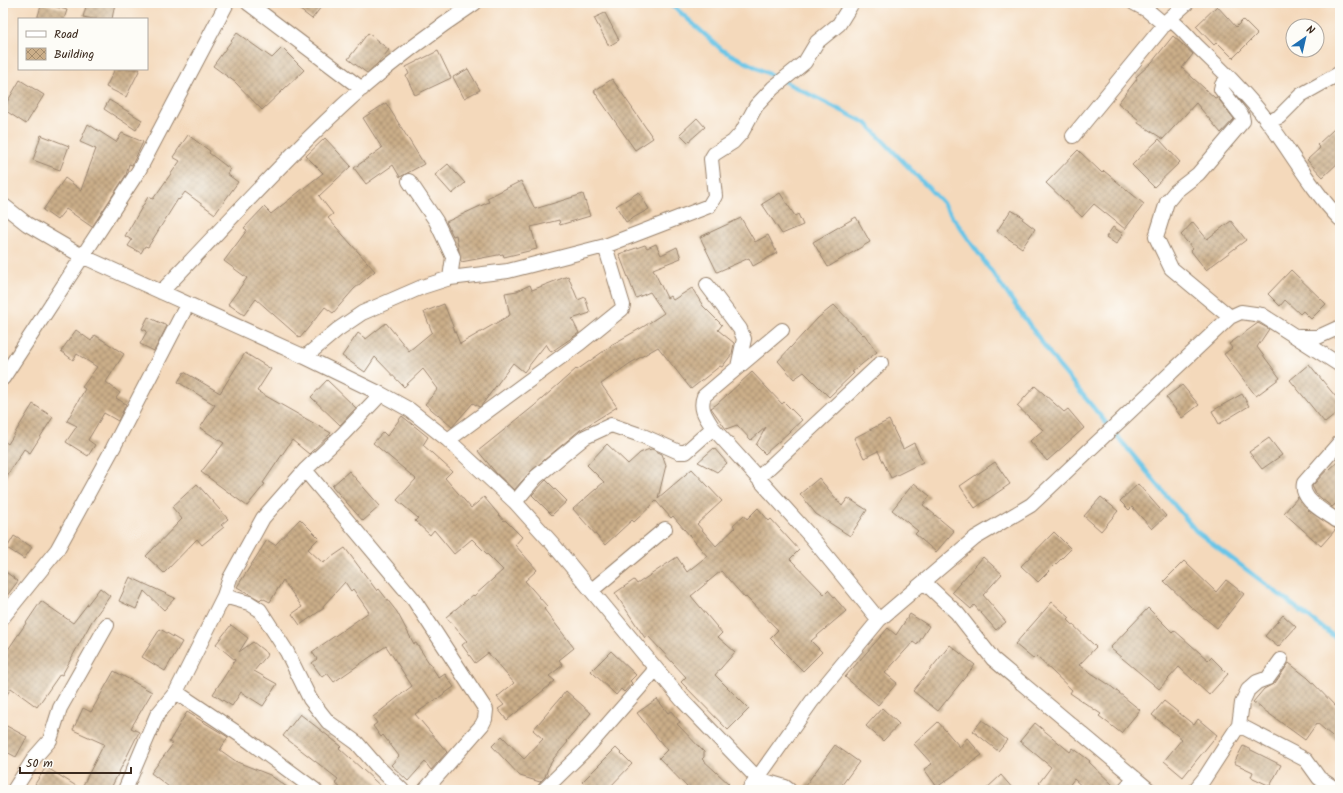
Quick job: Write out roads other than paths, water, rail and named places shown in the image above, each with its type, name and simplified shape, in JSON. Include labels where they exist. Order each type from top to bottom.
[{"type":"street","points":[[3,378],[139,170],[227,3]]},
{"type":"street","points":[[248,3],[362,89]]},
{"type":"street","points":[[161,292],[303,144],[362,89],[438,28],[475,3]]},
{"type":"street","points":[[306,357],[337,330],[362,313],[422,287],[450,278],[508,271],[605,246],[709,206],[714,196],[711,159],[714,154],[738,137],[756,106],[773,88],[805,62],[817,42],[839,24],[852,3]]},
{"type":"street","points":[[1134,3],[1167,22],[1180,27],[1193,43],[1229,77],[1268,122],[1324,202],[1340,219]]},
{"type":"street","points":[[1073,136],[1167,22],[1187,3]]},
{"type":"street","points":[[1268,122],[1279,117],[1301,95],[1340,73]]},
{"type":"street","points":[[1229,77],[1222,85],[1221,89],[1242,116],[1243,121],[1198,174],[1176,191],[1167,202],[1156,237],[1171,268],[1230,317]]},
{"type":"street","points":[[409,181],[436,221],[453,257],[450,278]]},
{"type":"street","points":[[3,205],[27,224],[82,256],[187,305],[306,357],[410,410],[448,440],[515,502],[592,590],[656,669],[753,784],[785,787],[789,790]]},
{"type":"street","points":[[448,440],[580,343],[622,309],[623,306],[605,246]]},
{"type":"street","points":[[707,285],[740,329],[744,340],[738,368]]},
{"type":"street","points":[[3,617],[57,550],[113,448],[187,305]]},
{"type":"street","points":[[753,784],[812,701],[879,620],[975,538],[1031,505],[1230,317],[1242,312],[1262,315],[1297,336],[1340,365]]},
{"type":"street","points":[[1297,336],[1318,338],[1340,327]]},
{"type":"street","points":[[782,330],[704,396],[701,403],[703,411],[713,428],[812,538],[879,620]]},
{"type":"street","points":[[758,478],[881,363]]},
{"type":"street","points":[[125,790],[157,715],[176,692],[224,596],[230,578],[263,518],[305,470],[343,434],[381,394]]},
{"type":"street","points":[[515,502],[536,477],[586,437],[611,425],[643,436],[680,452],[686,452],[713,428]]},
{"type":"street","points":[[1340,442],[1304,483],[1303,488],[1305,497],[1336,520],[1340,521]]},
{"type":"street","points":[[305,470],[414,600],[486,710],[485,719],[482,725],[425,790]]},
{"type":"street","points":[[592,590],[665,529]]},
{"type":"street","points":[[924,582],[957,613],[993,659],[1149,790]]},
{"type":"street","points":[[224,596],[249,603],[260,610],[287,652],[310,699],[328,722],[357,743],[376,765],[402,790]]},
{"type":"street","points":[[14,790],[35,757],[50,740],[60,708],[107,625]]},
{"type":"street","points":[[1195,790],[1204,779],[1239,725],[1242,703],[1248,690],[1257,682],[1268,678],[1281,660]]},
{"type":"street","points":[[544,790],[587,748],[656,669]]},
{"type":"street","points":[[176,692],[249,741],[315,790]]},
{"type":"street","points":[[1239,725],[1306,760],[1319,778],[1337,790]]},
{"type":"street","points":[[1124,790],[1135,778]]},
{"type":"waterway","points":[[670,3],[722,50],[866,123],[942,202],[1058,365],[1196,531],[1340,641]]}]
